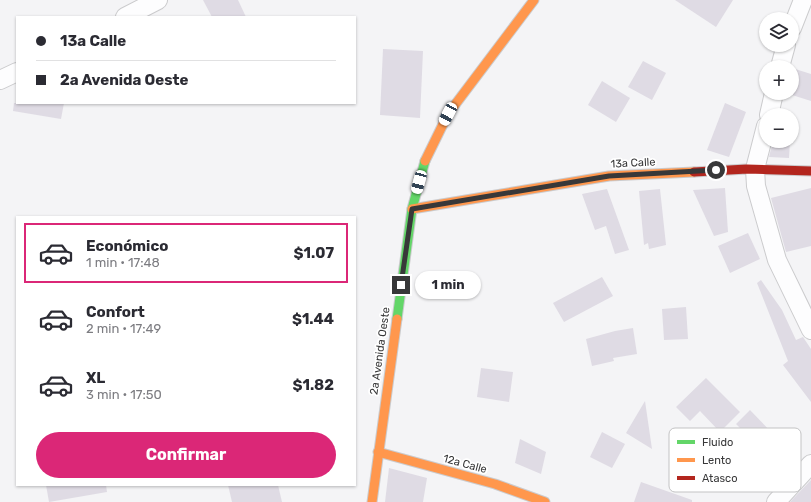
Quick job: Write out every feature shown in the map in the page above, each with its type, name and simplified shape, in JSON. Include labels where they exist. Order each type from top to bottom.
[{"type":"street","points":[[127,16],[158,0]]},
{"type":"street","name":"2a Avenida Oeste","points":[[372,502],[412,209],[426,156],[448,114],[534,0]]},
{"type":"street","points":[[798,12],[803,0]]},
{"type":"street","points":[[0,80],[16,72]]},
{"type":"street","points":[[761,148],[756,169],[756,186],[777,260],[811,330]]},
{"type":"street","name":"13a Calle","points":[[412,209],[609,176],[756,169],[811,171]]},
{"type":"street","name":"12a Calle","points":[[378,452],[495,484],[546,502]]},
{"type":"street","points":[[801,475],[811,464]]},
{"type":"street","points":[[776,502],[785,492]]},
{"type":"building","points":[[203,0],[238,0],[246,16],[211,16]]},
{"type":"building","points":[[675,0],[733,0],[716,27]]},
{"type":"building","points":[[383,49],[423,51],[420,118],[380,115]]},
{"type":"building","points":[[643,61],[666,73],[652,100],[628,87]]},
{"type":"building","points":[[799,70],[811,74],[811,101],[799,97]]},
{"type":"building","points":[[602,81],[630,98],[616,122],[588,105]]},
{"type":"building","points":[[14,103],[64,104],[61,119],[13,111]]},
{"type":"building","points":[[725,103],[746,112],[729,157],[707,150]]},
{"type":"building","points":[[771,148],[790,148],[789,158],[769,157]]},
{"type":"building","points":[[725,188],[728,232],[714,236],[693,190]]},
{"type":"building","points":[[811,188],[811,246],[786,252],[771,198]]},
{"type":"building","points":[[607,189],[629,250],[615,254],[606,226],[595,230],[582,194]]},
{"type":"building","points":[[660,189],[666,245],[649,249],[648,243],[644,245],[639,191]]},
{"type":"building","points":[[748,233],[760,259],[730,273],[718,246]]},
{"type":"building","points":[[602,277],[613,296],[564,322],[553,303]]},
{"type":"building","points":[[761,280],[782,310],[796,340],[803,337],[811,349],[811,402],[783,365],[788,361],[757,283]]},
{"type":"building","points":[[686,307],[688,339],[664,340],[662,309]]},
{"type":"building","points":[[633,328],[637,354],[613,358],[614,361],[592,366],[586,339]]},
{"type":"building","points":[[481,368],[513,372],[509,402],[477,397]]},
{"type":"building","points":[[706,378],[740,412],[724,428],[716,428],[700,411],[690,421],[676,407]]},
{"type":"building","points":[[645,401],[652,449],[626,433]]},
{"type":"building","points":[[750,410],[767,428],[740,428],[736,424]]},
{"type":"building","points":[[602,432],[625,444],[612,468],[590,457]]},
{"type":"building","points":[[520,439],[546,452],[541,474],[515,463]]},
{"type":"building","points":[[389,468],[427,478],[423,502],[385,502]]},
{"type":"building","points":[[811,480],[811,502],[790,502],[801,492]]},
{"type":"building","points":[[641,482],[692,500],[692,502],[634,502]]},
{"type":"building","points":[[46,486],[106,486],[107,492],[49,502]]},
{"type":"building","points":[[228,486],[278,486],[282,502],[232,502]]},
{"type":"traffic: fast","points":[[397,319],[412,209],[425,161]]},
{"type":"traffic: slow","points":[[425,161],[448,114],[534,0]]},
{"type":"traffic: slow","points":[[412,209],[609,176],[694,172]]},
{"type":"traffic: slow","points":[[372,502],[397,319]]},
{"type":"traffic: slow","points":[[378,452],[495,484],[545,502]]},
{"type":"traffic: jam","points":[[694,172],[747,169],[811,171]]},
{"type":"route","points":[[401,285],[412,209],[609,176],[716,170]]}]
